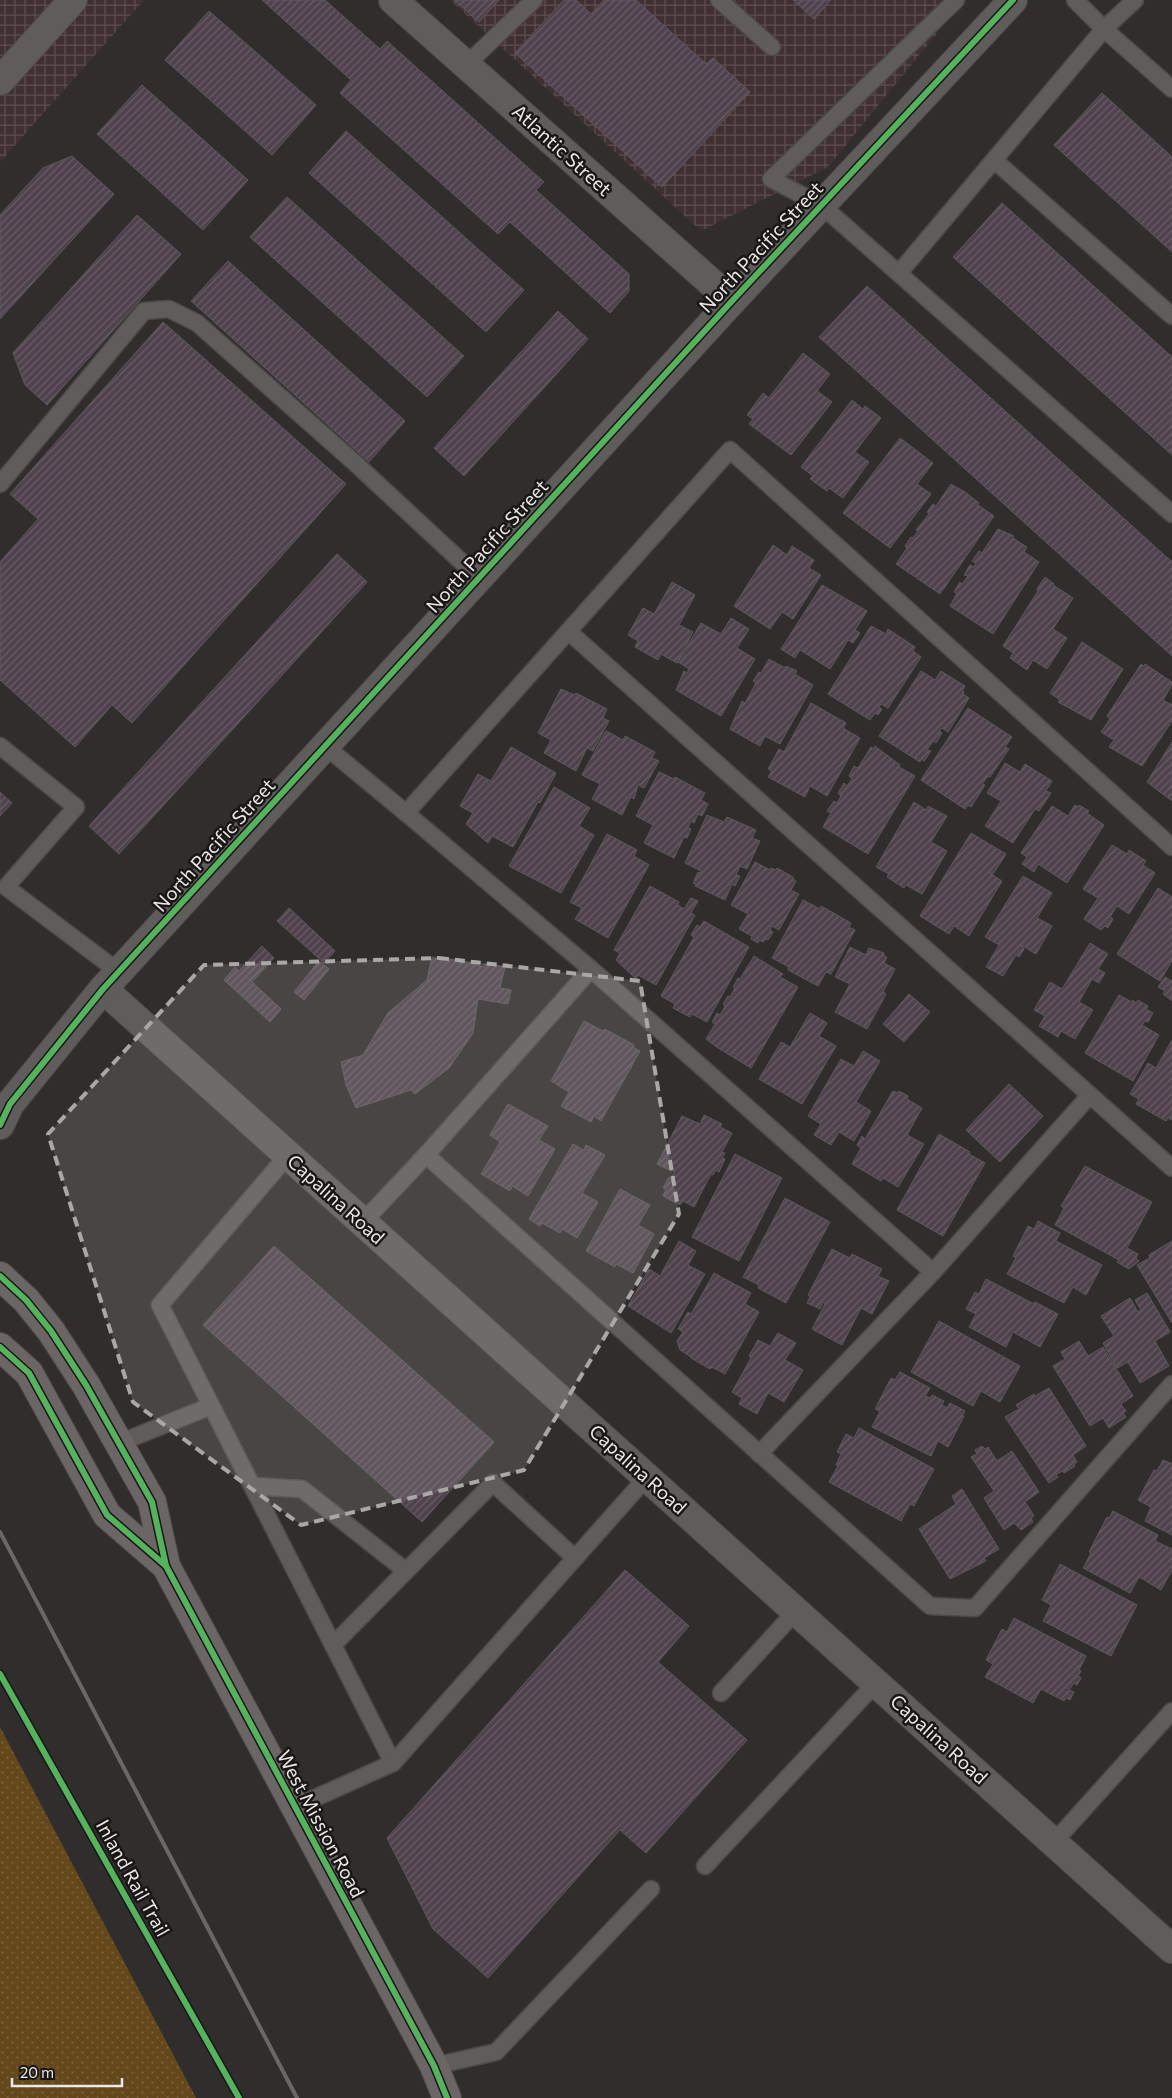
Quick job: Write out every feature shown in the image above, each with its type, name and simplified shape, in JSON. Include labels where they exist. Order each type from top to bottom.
[{"type":"main road","name":"West Mission Road","points":[[0,1276],[26,1300],[51,1331],[86,1385],[152,1502],[166,1566],[434,2066],[447,2098]]},
{"type":"main road","name":"West Mission Road","points":[[0,1347],[30,1374],[107,1515],[166,1566]]},
{"type":"main road","name":"West Mission Road","points":[[434,2066],[460,2098]]},
{"type":"street","points":[[0,80],[73,0]]},
{"type":"street","name":"Atlantic Street","points":[[393,0],[732,301]]},
{"type":"street","name":"North Pacific Street","points":[[0,1125],[10,1104],[111,980],[732,301],[1013,0]]},
{"type":"street","name":"Capalina Road","points":[[111,980],[288,1155],[1172,1949]]},
{"type":"lane","points":[[466,65],[534,0]]},
{"type":"lane","points":[[719,0],[772,47]]},
{"type":"lane","points":[[956,0],[771,179],[821,205],[1172,514]]},
{"type":"lane","points":[[1075,0],[1104,29],[1172,89]]},
{"type":"lane","points":[[898,273],[1104,29],[1135,0]]},
{"type":"lane","points":[[994,160],[1172,316]]},
{"type":"lane","points":[[0,484],[144,312],[169,309],[197,323],[355,463],[479,578]]},
{"type":"lane","points":[[406,813],[730,450],[1172,847]]},
{"type":"lane","points":[[569,632],[1172,1168]]},
{"type":"lane","points":[[0,746],[76,807],[6,887],[111,980]]},
{"type":"lane","points":[[326,746],[591,969],[934,1272]]},
{"type":"lane","points":[[362,1222],[426,1155],[591,969]]},
{"type":"lane","points":[[759,1454],[934,1272],[1090,1095]]},
{"type":"lane","points":[[288,1155],[160,1306],[393,1763]]},
{"type":"lane","points":[[426,1155],[930,1606],[975,1608],[1172,1384]]},
{"type":"lane","points":[[119,1443],[211,1406]]},
{"type":"lane","points":[[295,1807],[393,1763],[647,1477]]},
{"type":"lane","points":[[333,1645],[493,1484],[575,1558]]},
{"type":"lane","points":[[252,1486],[302,1489],[406,1571]]},
{"type":"lane","points":[[721,1693],[796,1611]]},
{"type":"lane","points":[[705,1866],[876,1683]]},
{"type":"lane","points":[[1054,1842],[1172,1711]]},
{"type":"lane","points":[[434,2066],[496,2052],[651,1889]]},
{"type":"highlighted area","points":[[439,958],[640,981],[679,1214],[524,1470],[301,1525],[133,1402],[48,1134],[204,965]]},
{"type":"shaded area","points":[[0,0],[144,0],[0,162]]},
{"type":"shaded area","points":[[450,0],[964,0],[828,167],[701,231]]},
{"type":"shaded area","points":[[0,1727],[196,2098],[0,2098]]},
{"type":"building","points":[[262,0],[325,0],[380,49],[387,41],[544,182],[536,190],[629,274],[629,291],[610,313],[510,222],[498,234],[340,93],[351,80]]},
{"type":"building","points":[[454,0],[499,0],[479,22]]},
{"type":"building","points":[[564,0],[576,0],[591,14],[604,0],[636,0],[706,64],[713,58],[750,92],[662,187],[515,53]]},
{"type":"building","points":[[793,0],[831,0],[814,19]]},
{"type":"building","points":[[209,11],[316,105],[272,155],[165,60]]},
{"type":"building","points":[[142,85],[248,180],[203,230],[97,134]]},
{"type":"building","points":[[1102,93],[1172,157],[1172,252],[1054,145]]},
{"type":"building","points":[[346,131],[524,290],[486,332],[309,173]]},
{"type":"building","points":[[72,156],[114,194],[0,319],[0,215],[43,168]]},
{"type":"building","points":[[287,197],[464,356],[427,397],[250,237]]},
{"type":"building","points":[[1002,203],[1172,357],[1172,455],[953,257]]},
{"type":"building","points":[[137,215],[181,254],[47,405],[25,385],[13,353]]},
{"type":"building","points":[[228,261],[405,421],[369,462],[191,301]]},
{"type":"building","points":[[867,286],[1172,562],[1172,656],[819,337]]},
{"type":"building","points":[[558,311],[588,339],[464,476],[434,448]]},
{"type":"building","points":[[163,322],[346,484],[132,723],[112,705],[75,747],[0,680],[0,562],[38,519],[10,494]]},
{"type":"building","points":[[803,353],[830,374],[817,391],[832,402],[791,455],[749,424],[753,419],[747,415],[763,393],[769,398]]},
{"type":"building","points":[[852,400],[863,409],[865,406],[881,418],[855,452],[869,462],[843,498],[829,488],[827,491],[810,479],[813,476],[801,467]]},
{"type":"building","points":[[900,438],[933,463],[917,484],[931,494],[890,548],[843,513]]},
{"type":"building","points":[[951,484],[965,492],[979,503],[978,505],[994,516],[940,594],[896,564],[907,548],[905,546],[911,537],[913,538],[918,531],[916,530],[929,514],[927,512],[933,504],[936,506]]},
{"type":"building","points":[[998,529],[1014,536],[1013,538],[1027,547],[1024,552],[1039,562],[993,634],[950,606],[957,593],[954,592],[960,582],[962,584],[968,576],[964,575],[970,565],[974,567],[976,563],[972,561],[979,551],[982,553]]},
{"type":"building","points":[[773,545],[787,555],[792,546],[814,560],[809,568],[821,575],[793,619],[782,612],[770,629],[734,606]]},
{"type":"building","points":[[337,554],[367,582],[119,854],[89,826]]},
{"type":"building","points":[[1045,577],[1053,585],[1073,598],[1053,629],[1067,638],[1047,669],[1033,660],[1027,670],[1010,658],[1013,653],[1003,646]]},
{"type":"building","points":[[672,582],[695,595],[679,625],[693,632],[677,663],[661,654],[658,660],[635,647],[638,641],[628,635],[643,608],[654,614]]},
{"type":"building","points":[[822,585],[867,611],[855,630],[860,633],[853,643],[848,640],[830,669],[800,650],[795,658],[781,649]]},
{"type":"building","points":[[731,618],[749,629],[737,648],[755,659],[721,716],[676,690],[684,671],[687,673],[689,669],[678,662],[701,623],[721,634]]},
{"type":"building","points":[[871,626],[886,634],[888,629],[915,647],[913,651],[921,657],[888,708],[881,704],[879,707],[882,709],[878,715],[875,713],[870,720],[828,694]]},
{"type":"building","points":[[1082,642],[1123,669],[1091,720],[1058,702],[1060,700],[1050,693]]},
{"type":"building","points":[[769,659],[785,668],[786,666],[797,671],[795,674],[813,685],[780,744],[765,736],[760,746],[730,729],[742,701],[745,703],[756,683],[753,681],[759,672],[761,673]]},
{"type":"building","points":[[1141,664],[1143,666],[1145,664],[1172,682],[1163,700],[1172,705],[1172,721],[1142,766],[1109,747],[1114,740],[1101,732],[1110,719],[1107,716]]},
{"type":"building","points":[[921,671],[935,680],[941,671],[965,686],[962,691],[964,692],[963,694],[969,698],[948,732],[942,728],[939,731],[942,733],[936,743],[933,741],[927,750],[931,751],[924,761],[921,759],[920,762],[879,736]]},
{"type":"building","points":[[561,689],[574,695],[576,693],[607,709],[603,718],[609,721],[593,751],[587,748],[576,771],[544,753],[551,740],[538,733]]},
{"type":"building","points":[[811,703],[846,723],[843,728],[860,738],[827,796],[810,786],[805,797],[768,777],[772,771],[768,769],[779,749],[784,752]]},
{"type":"building","points":[[968,708],[1012,737],[1005,747],[1009,749],[990,777],[988,776],[982,784],[985,785],[971,807],[968,805],[965,809],[921,780]]},
{"type":"building","points":[[606,731],[623,740],[625,736],[655,752],[652,758],[659,761],[644,788],[638,785],[634,799],[631,797],[622,815],[592,799],[600,784],[582,775]]},
{"type":"building","points":[[1172,742],[1172,801],[1147,782]]},
{"type":"building","points":[[875,746],[900,765],[899,767],[915,776],[868,854],[823,827],[831,813],[827,811],[834,801],[837,803],[841,796],[838,793],[844,783],[847,786],[852,779],[849,776],[854,766],[858,768],[871,747],[874,749]]},
{"type":"building","points":[[511,747],[556,773],[513,847],[492,836],[488,843],[466,824],[473,813],[460,806],[478,774],[491,781]]},
{"type":"building","points":[[1005,763],[1020,772],[1025,764],[1052,781],[1046,791],[1051,793],[1039,811],[1035,809],[1013,843],[985,826],[1001,801],[987,793]]},
{"type":"building","points":[[659,772],[674,779],[675,777],[705,793],[701,800],[708,804],[702,816],[698,814],[694,823],[691,821],[688,828],[691,829],[687,838],[684,837],[674,858],[644,843],[653,825],[636,816]]},
{"type":"building","points":[[554,787],[590,808],[579,826],[594,835],[561,893],[509,866]]},
{"type":"building","points":[[0,792],[12,803],[0,816]]},
{"type":"building","points":[[914,802],[926,810],[928,806],[947,816],[931,842],[947,851],[922,894],[906,885],[904,888],[887,877],[889,874],[876,867]]},
{"type":"building","points":[[1075,805],[1078,807],[1079,805],[1089,811],[1087,813],[1104,825],[1067,883],[1038,864],[1034,872],[1022,864],[1027,857],[1021,853],[1052,806],[1068,816]]},
{"type":"building","points":[[707,815],[724,822],[727,817],[756,830],[752,838],[760,841],[747,869],[740,866],[736,875],[740,876],[735,886],[732,884],[725,900],[695,886],[696,884],[693,883],[698,872],[701,873],[701,871],[685,863]]},
{"type":"building","points":[[971,833],[1006,854],[993,874],[988,872],[1002,881],[969,936],[954,926],[949,934],[920,916]]},
{"type":"building","points":[[607,834],[637,850],[634,856],[649,865],[608,938],[575,919],[582,908],[570,902]]},
{"type":"building","points":[[1112,845],[1127,854],[1129,850],[1146,861],[1143,865],[1155,873],[1129,914],[1117,906],[1110,917],[1113,919],[1108,928],[1105,926],[1101,930],[1084,919],[1098,898],[1083,889]]},
{"type":"building","points":[[755,862],[770,870],[771,868],[776,870],[777,868],[793,877],[796,881],[791,890],[799,894],[779,930],[772,926],[770,930],[773,932],[768,940],[766,939],[763,942],[759,940],[758,943],[751,939],[752,936],[739,929],[748,914],[731,905]]},
{"type":"building","points":[[1023,876],[1052,893],[1037,918],[1052,926],[1036,954],[1021,945],[1024,949],[1019,957],[1016,955],[1003,976],[986,967],[999,945],[985,937]]},
{"type":"building","points":[[650,886],[679,902],[678,905],[684,909],[691,898],[698,901],[691,913],[695,915],[656,985],[638,975],[636,979],[616,960],[620,953],[614,950]]},
{"type":"building","points":[[1158,888],[1172,897],[1172,961],[1160,981],[1117,954]]},
{"type":"building","points":[[803,900],[820,909],[821,906],[851,923],[849,927],[855,930],[831,974],[826,972],[818,986],[788,970],[789,967],[772,958]]},
{"type":"building","points":[[289,908],[335,951],[324,963],[277,921]]},
{"type":"building","points":[[704,921],[749,947],[707,1022],[692,1014],[690,1017],[673,1008],[675,1004],[661,996],[694,937],[691,935],[697,925],[700,927]]},
{"type":"building","points":[[1090,943],[1108,954],[1098,969],[1105,973],[1099,983],[1092,979],[1079,1002],[1093,1010],[1075,1039],[1061,1031],[1058,1037],[1039,1026],[1045,1016],[1034,1010],[1050,982],[1062,989]]},
{"type":"building","points":[[262,946],[274,958],[252,982],[281,1009],[270,1022],[224,980],[235,967],[239,971]]},
{"type":"building","points":[[850,947],[866,955],[869,948],[884,953],[884,956],[887,957],[884,963],[895,969],[883,992],[886,994],[867,1029],[835,1012],[850,984],[835,977]]},
{"type":"building","points":[[754,956],[783,974],[780,977],[798,987],[751,1068],[706,1039],[715,1024],[712,1022],[717,1013],[720,1015],[725,1006],[723,1004],[728,996],[730,997],[738,978],[740,979]]},
{"type":"building","points":[[432,957],[458,960],[484,967],[484,964],[505,967],[500,988],[511,990],[508,1004],[478,999],[473,1033],[449,1068],[415,1094],[411,1090],[356,1108],[346,1085],[341,1062],[363,1055],[388,1013],[427,980]]},
{"type":"building","points":[[319,961],[329,969],[304,1000],[294,992]]},
{"type":"building","points":[[1165,977],[1172,981],[1172,1001],[1163,994],[1165,991],[1158,987]]},
{"type":"building","points":[[909,994],[930,1012],[904,1042],[883,1024]]},
{"type":"building","points":[[1119,995],[1132,1002],[1133,1000],[1136,1003],[1138,1000],[1148,1006],[1146,1009],[1153,1013],[1148,1022],[1145,1021],[1142,1025],[1159,1035],[1133,1081],[1085,1053]]},
{"type":"building","points":[[810,1013],[827,1023],[819,1036],[836,1046],[802,1104],[759,1079],[781,1042],[790,1047]]},
{"type":"building","points":[[584,1021],[603,1031],[605,1029],[634,1045],[633,1047],[640,1051],[601,1121],[594,1116],[591,1122],[561,1106],[569,1092],[551,1081]]},
{"type":"building","points":[[1172,1040],[1172,1120],[1168,1118],[1166,1121],[1136,1104],[1139,1099],[1130,1094],[1148,1063],[1156,1068]]},
{"type":"building","points":[[863,1051],[880,1061],[856,1102],[871,1111],[854,1141],[839,1132],[831,1145],[814,1135],[821,1124],[808,1116],[841,1059],[854,1066]]},
{"type":"building","points":[[1009,1084],[1043,1116],[1000,1162],[966,1130]]},
{"type":"building","points":[[893,1091],[898,1093],[899,1091],[908,1096],[907,1099],[922,1108],[907,1135],[924,1144],[898,1187],[883,1178],[881,1181],[852,1164],[861,1148],[857,1145],[862,1136],[865,1139]]},
{"type":"building","points":[[508,1104],[548,1126],[539,1140],[555,1149],[528,1196],[512,1186],[510,1191],[481,1174],[500,1142],[490,1135]]},
{"type":"building","points":[[704,1115],[722,1124],[720,1127],[732,1133],[722,1152],[725,1153],[722,1158],[725,1159],[719,1172],[716,1170],[713,1175],[711,1174],[694,1207],[683,1201],[680,1205],[663,1196],[666,1189],[663,1188],[674,1172],[657,1164],[682,1116],[700,1124]]},
{"type":"building","points":[[939,1134],[985,1163],[943,1236],[897,1210]]},
{"type":"building","points":[[573,1144],[584,1150],[586,1145],[605,1155],[582,1193],[598,1202],[577,1238],[562,1229],[560,1233],[542,1223],[540,1226],[529,1219]]},
{"type":"building","points":[[735,1154],[782,1178],[739,1261],[692,1237]]},
{"type":"building","points":[[1085,1166],[1152,1202],[1127,1248],[1138,1254],[1136,1258],[1139,1261],[1129,1269],[1117,1262],[1119,1260],[1055,1225],[1064,1208],[1061,1206]]},
{"type":"building","points":[[620,1189],[650,1205],[638,1225],[654,1234],[633,1273],[616,1264],[615,1267],[586,1251]]},
{"type":"building","points":[[785,1198],[830,1222],[786,1303],[758,1288],[759,1285],[743,1277]]},
{"type":"building","points":[[1038,1221],[1060,1233],[1056,1241],[1102,1265],[1086,1295],[1073,1287],[1064,1303],[1007,1274],[1016,1258],[1013,1256],[1028,1226],[1034,1229]]},
{"type":"building","points":[[679,1241],[696,1251],[688,1265],[705,1274],[671,1333],[628,1306],[649,1269],[660,1276]]},
{"type":"building","points":[[1172,1241],[1172,1323],[1137,1265],[1150,1258],[1149,1255]]},
{"type":"building","points":[[274,1246],[494,1442],[422,1522],[203,1325]]},
{"type":"building","points":[[832,1249],[850,1258],[852,1254],[882,1269],[878,1276],[889,1281],[872,1314],[861,1308],[842,1345],[812,1329],[825,1304],[823,1302],[820,1309],[807,1303],[810,1297],[808,1295]]},
{"type":"building","points":[[714,1273],[751,1293],[745,1304],[759,1312],[725,1374],[712,1367],[710,1369],[691,1358],[680,1350],[677,1341],[683,1332],[678,1329],[688,1312],[691,1314]]},
{"type":"building","points":[[986,1279],[1058,1314],[1040,1347],[1013,1332],[1006,1347],[969,1327],[976,1314],[966,1309],[975,1292],[979,1294]]},
{"type":"building","points":[[1147,1293],[1170,1332],[1155,1341],[1169,1366],[1140,1383],[1128,1362],[1117,1368],[1103,1343],[1114,1336],[1101,1316],[1130,1298],[1138,1312],[1141,1310],[1135,1300]]},
{"type":"building","points":[[939,1321],[1020,1366],[1000,1402],[981,1391],[973,1406],[911,1372]]},
{"type":"building","points":[[778,1333],[796,1343],[785,1360],[803,1370],[784,1402],[768,1393],[757,1414],[739,1404],[742,1398],[732,1392],[751,1358],[749,1356],[758,1340],[770,1346]]},
{"type":"building","points":[[1079,1341],[1088,1356],[1103,1347],[1133,1396],[1121,1404],[1126,1411],[1123,1413],[1126,1417],[1109,1428],[1103,1418],[1090,1426],[1053,1366],[1065,1359],[1061,1352]]},
{"type":"building","points":[[900,1372],[930,1388],[925,1396],[931,1398],[932,1395],[944,1401],[942,1405],[947,1408],[950,1403],[965,1411],[948,1447],[938,1441],[931,1456],[872,1427],[880,1411],[875,1409],[891,1378],[895,1380]]},
{"type":"building","points":[[1049,1388],[1086,1446],[1073,1455],[1077,1462],[1074,1464],[1075,1466],[1064,1473],[1063,1471],[1056,1474],[1058,1477],[1049,1483],[1005,1417],[1019,1409],[1016,1405],[1034,1394],[1035,1396]]},
{"type":"building","points":[[859,1428],[934,1469],[914,1506],[910,1504],[901,1521],[829,1482],[838,1466],[836,1465],[841,1454],[837,1452],[846,1434],[854,1438]]},
{"type":"building","points":[[982,1446],[985,1449],[988,1447],[997,1461],[1012,1451],[1039,1492],[1025,1502],[1034,1516],[1031,1518],[1033,1522],[1021,1530],[1014,1523],[1004,1530],[984,1498],[994,1491],[971,1457],[977,1454],[975,1450]]},
{"type":"building","points":[[1163,1460],[1172,1464],[1172,1535],[1145,1521],[1151,1507],[1138,1500],[1154,1470],[1157,1471]]},
{"type":"building","points":[[962,1489],[999,1549],[984,1558],[986,1561],[950,1579],[919,1529],[956,1504],[952,1496]]},
{"type":"building","points":[[1113,1511],[1158,1535],[1155,1541],[1172,1549],[1172,1570],[1161,1590],[1139,1577],[1130,1593],[1083,1568],[1107,1517],[1109,1518]]},
{"type":"building","points":[[1060,1564],[1137,1605],[1111,1656],[1043,1621],[1051,1605],[1042,1600]]},
{"type":"building","points":[[625,1570],[689,1626],[658,1662],[747,1740],[646,1853],[620,1830],[488,1978],[433,1929],[387,1838]]},
{"type":"building","points":[[1014,1618],[1086,1656],[1079,1670],[1081,1671],[1078,1676],[1081,1678],[1077,1685],[1074,1683],[1069,1690],[1074,1692],[1070,1700],[1066,1698],[1064,1701],[1041,1689],[1033,1703],[985,1677],[993,1664],[986,1660],[1002,1629],[1007,1632]]},
{"type":"railway","points":[[0,1532],[297,2098]]},
{"type":"cycle path","points":[[0,1125],[10,1104],[103,989],[732,301],[1013,0]]},
{"type":"cycle path","points":[[0,1276],[26,1300],[51,1331],[86,1385],[152,1502],[166,1566],[434,2066],[447,2098]]},
{"type":"cycle path","points":[[0,1347],[29,1373],[107,1515],[166,1566]]},
{"type":"cycle path","name":"Inland Rail Trail","points":[[0,1674],[239,2098]]}]
